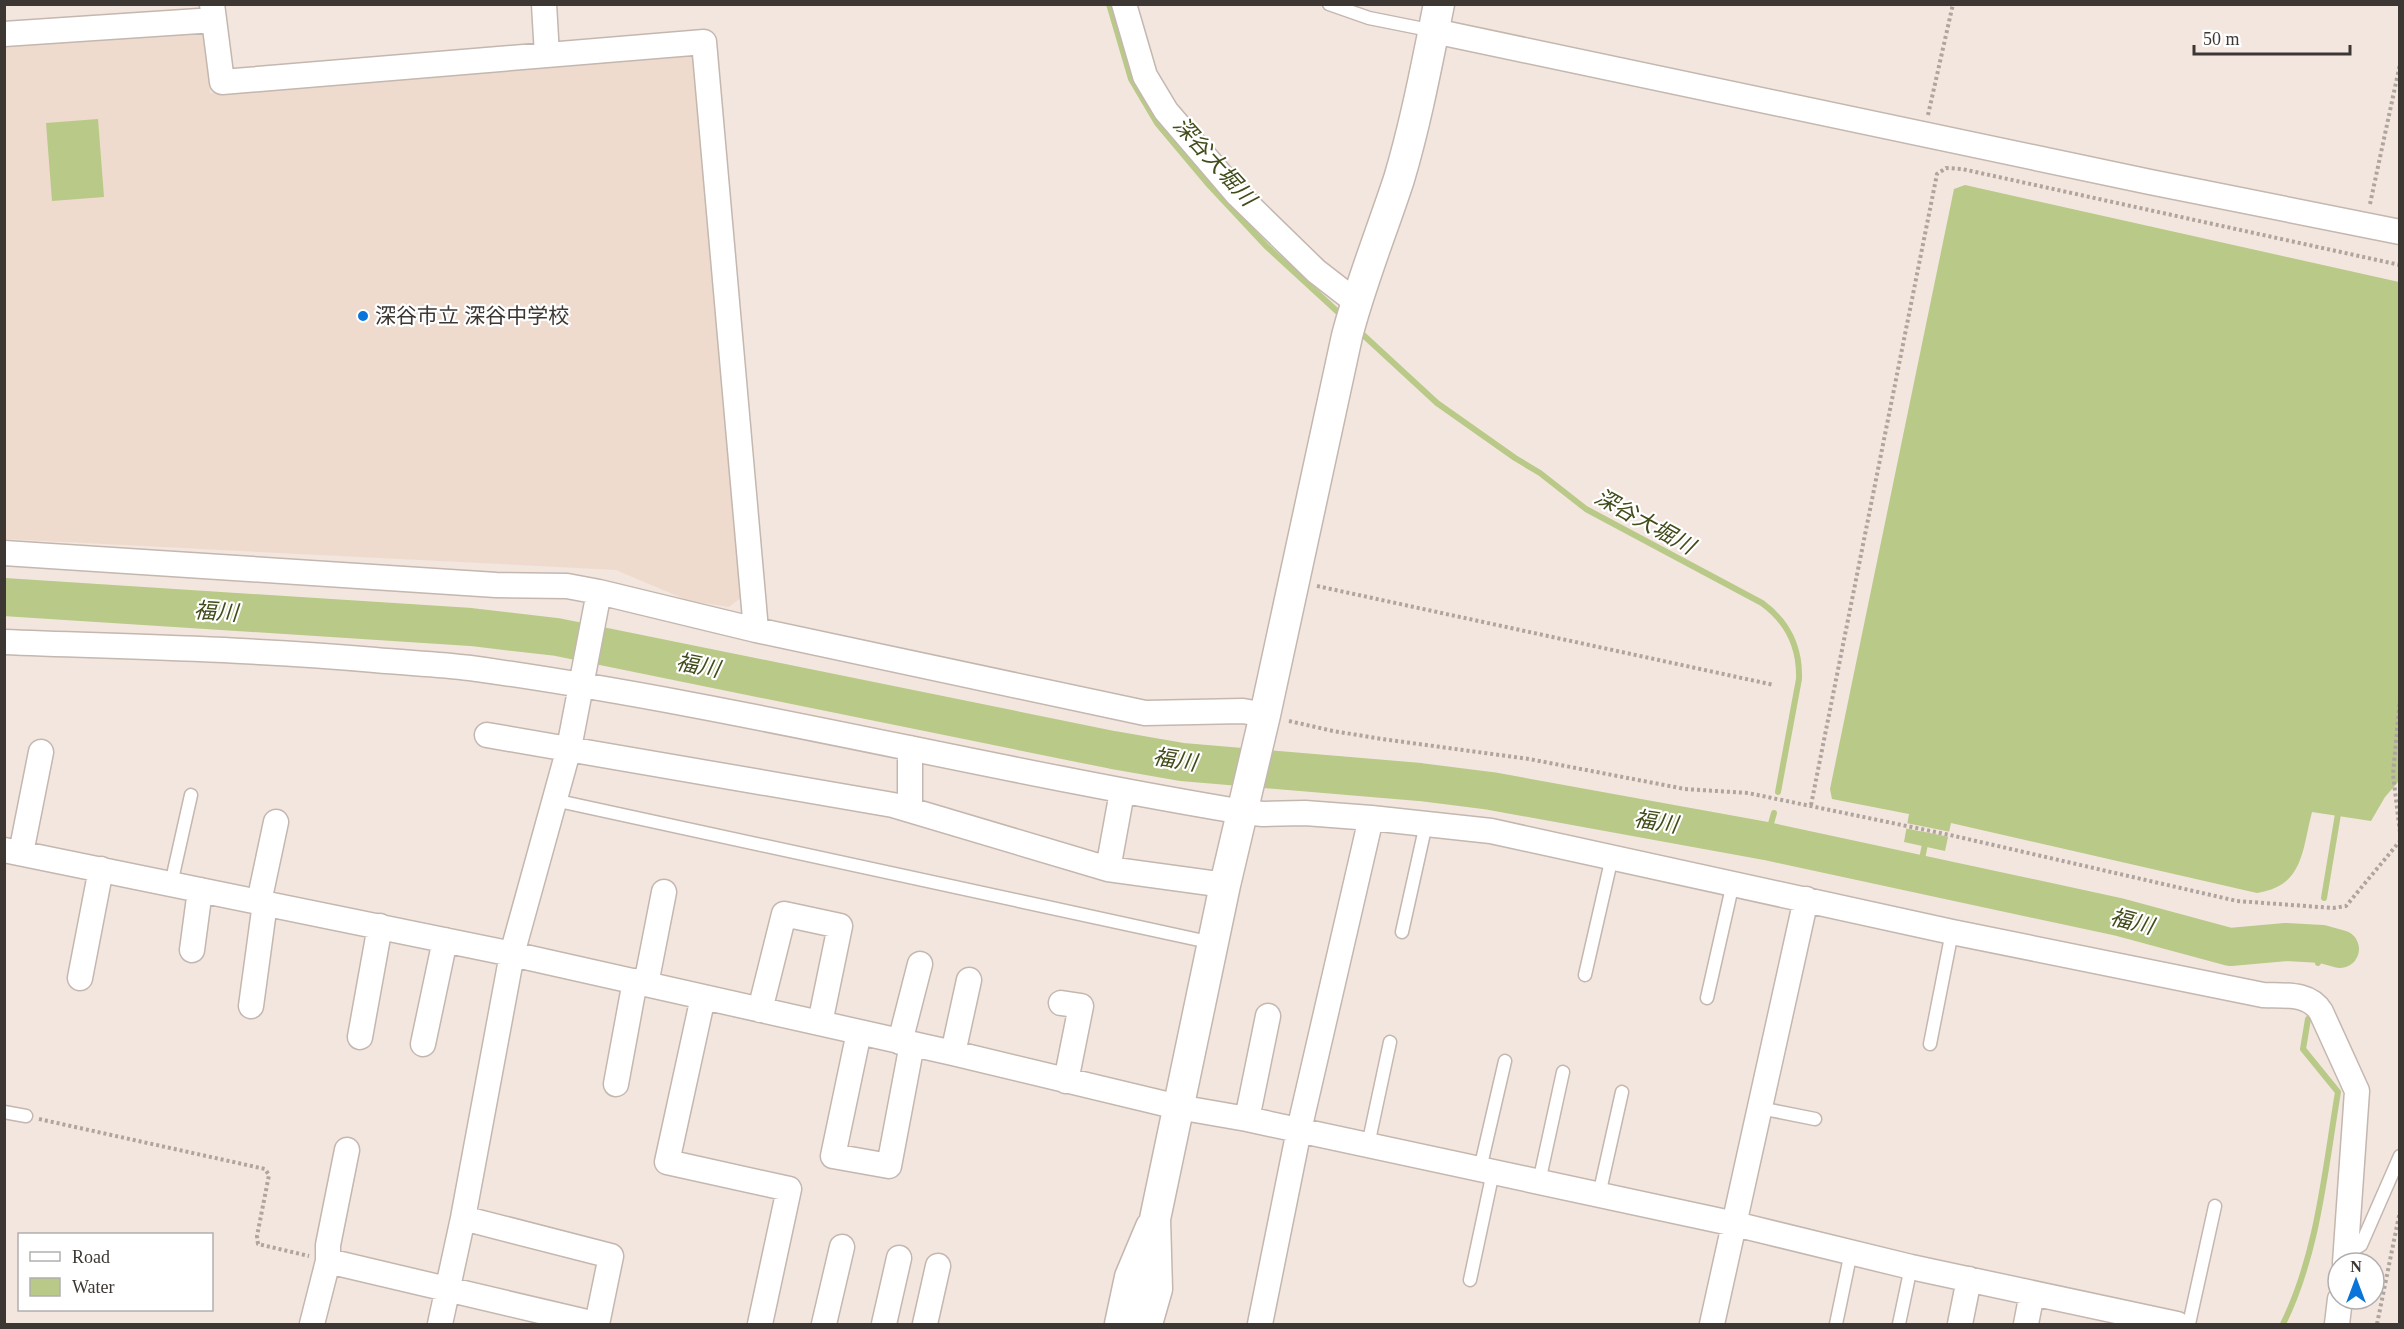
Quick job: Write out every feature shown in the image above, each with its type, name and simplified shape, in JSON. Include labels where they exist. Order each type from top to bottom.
[{"type":"street","points":[[543,4],[547,55]]},
{"type":"street","points":[[1124,4],[1145,76],[1166,111],[1237,194],[1317,271],[1356,302]]},
{"type":"street","points":[[4,34],[213,12],[222,82],[704,42],[756,630]]},
{"type":"street","points":[[1120,1324],[1130,1277],[1155,1219],[1225,885],[1356,302],[1402,167],[1416,118],[1436,18],[1924,134],[2400,231]]},
{"type":"street","points":[[4,554],[496,585],[567,586],[597,598],[1145,713],[1243,711],[1263,723]]},
{"type":"street","points":[[440,1324],[463,1218],[512,954],[569,748],[597,598]]},
{"type":"street","points":[[4,642],[303,654],[466,668],[582,682],[1122,792],[1244,807],[1263,814],[1305,813],[1491,831],[1952,932],[2263,995],[2302,996],[2317,1004],[2355,1082],[2357,1091],[2346,1251]]},
{"type":"street","points":[[487,735],[893,805],[1108,869],[1225,885]]},
{"type":"street","points":[[910,748],[910,810]]},
{"type":"street","points":[[42,752],[13,852],[512,954],[953,1053],[1178,1107],[1247,1119],[1735,1224],[1911,1267],[2177,1324]]},
{"type":"street","points":[[1108,869],[1122,792]]},
{"type":"street","points":[[1260,1324],[1299,1130],[1371,818]]},
{"type":"street","points":[[251,1006],[262,903],[276,822]]},
{"type":"street","points":[[80,978],[101,870]]},
{"type":"street","points":[[192,950],[200,890]]},
{"type":"street","points":[[616,1084],[664,892]]},
{"type":"street","points":[[1712,1324],[1806,899]]},
{"type":"street","points":[[760,1010],[784,914],[840,926],[820,1023]]},
{"type":"street","points":[[360,1037],[380,926]]},
{"type":"street","points":[[423,1044],[445,940]]},
{"type":"street","points":[[859,1032],[834,1156],[890,1166],[906,1043],[920,964]]},
{"type":"street","points":[[953,1053],[969,980]]},
{"type":"street","points":[[703,997],[667,1162],[789,1189],[760,1324]]},
{"type":"street","points":[[1061,1003],[1081,1006],[1066,1081]]},
{"type":"street","points":[[1247,1119],[1268,1016]]},
{"type":"street","points":[[312,1324],[328,1261],[328,1245],[347,1150]]},
{"type":"street","points":[[328,1261],[596,1324],[611,1256],[463,1218]]},
{"type":"street","points":[[1147,1324],[1157,1289],[1155,1219]]},
{"type":"street","points":[[824,1324],[842,1247]]},
{"type":"street","points":[[884,1324],[899,1258]]},
{"type":"street","points":[[925,1324],[938,1266]]},
{"type":"street","points":[[1960,1324],[1969,1280]]},
{"type":"street","points":[[2026,1324],[2032,1293]]},
{"type":"lane","points":[[1329,4],[1369,18],[1436,18]]},
{"type":"lane","points":[[171,884],[191,795]]},
{"type":"lane","points":[[554,800],[1213,943]]},
{"type":"lane","points":[[1402,932],[1426,824]]},
{"type":"lane","points":[[1585,975],[1612,857]]},
{"type":"lane","points":[[1707,998],[1733,883]]},
{"type":"lane","points":[[1930,1044],[1952,932]]},
{"type":"lane","points":[[1368,1145],[1390,1042]]},
{"type":"lane","points":[[1470,1281],[1505,1061]]},
{"type":"lane","points":[[1539,1182],[1563,1072]]},
{"type":"lane","points":[[1599,1195],[1622,1092]]},
{"type":"lane","points":[[1760,1108],[1815,1119]]},
{"type":"lane","points":[[4,1112],[26,1116]]},
{"type":"lane","points":[[2354,1251],[2361,1245],[2400,1156]]},
{"type":"lane","points":[[2189,1324],[2215,1206]]},
{"type":"lane","points":[[1836,1324],[1851,1252]]},
{"type":"lane","points":[[1899,1324],[1911,1267]]},
{"type":"path","points":[[1924,134],[1953,4]]},
{"type":"path","points":[[2366,225],[2400,64]]},
{"type":"path","points":[[1811,805],[1937,174],[1946,168],[1962,169],[2400,265]]},
{"type":"path","points":[[1294,581],[1774,685]]},
{"type":"path","points":[[2400,698],[2393,774],[2400,833]]},
{"type":"path","points":[[1263,723],[1529,759],[1684,789],[1748,793],[1905,825],[2237,901],[2333,908],[2346,906],[2400,841]]},
{"type":"path","points":[[26,1116],[265,1169],[269,1175],[257,1236],[258,1244],[328,1261]]},
{"type":"path","points":[[2377,1324],[2400,1211]]},
{"type":"shaded area","name":"深谷市立 深谷中学校","points":[[207,33],[210,93],[697,53],[742,597],[729,607],[689,601],[616,570],[5,539],[5,47]]},
{"type":"water","points":[[98,119],[104,197],[52,201],[46,123]]},
{"type":"water","points":[[1965,185],[2399,282],[2399,781],[2385,797],[2371,821],[2312,812],[2298,864],[2284,883],[2272,889],[2257,893],[1951,823],[1945,851],[1904,842],[1909,814],[1832,799],[1830,789],[1954,189]]},
{"type":"pier","points":[[1906,823],[1951,832],[1950,837],[1904,828]]},
{"type":"waterway","name":"深谷大堀川","points":[[1109,4],[1131,79],[1157,123],[1209,185],[1266,246],[1339,313]]},
{"type":"waterway","name":"深谷大堀川","points":[[1360,332],[1437,403],[1540,473],[1586,509],[1762,603],[1779,618],[1795,646],[1799,679],[1778,792]]},
{"type":"waterway","name":"福川","points":[[4,597],[471,627],[557,637],[1182,762],[1420,782],[1491,791],[1766,841],[2119,917],[2230,947],[2286,942],[2322,944],[2340,949]]},
{"type":"waterway","points":[[2324,898],[2339,808]]},
{"type":"waterway","name":"深谷大堀川","points":[[1766,841],[1774,813]]},
{"type":"waterway","points":[[1919,874],[1926,839]]},
{"type":"waterway","name":"福川","points":[[2318,963],[2322,944],[2319,929]]},
{"type":"waterway","points":[[2283,1324],[2305,1269],[2312,1240],[2338,1092],[2303,1049],[2308,1019]]},
{"type":"place","name":"深谷市立 深谷中学校","points":[[363,316]]}]
